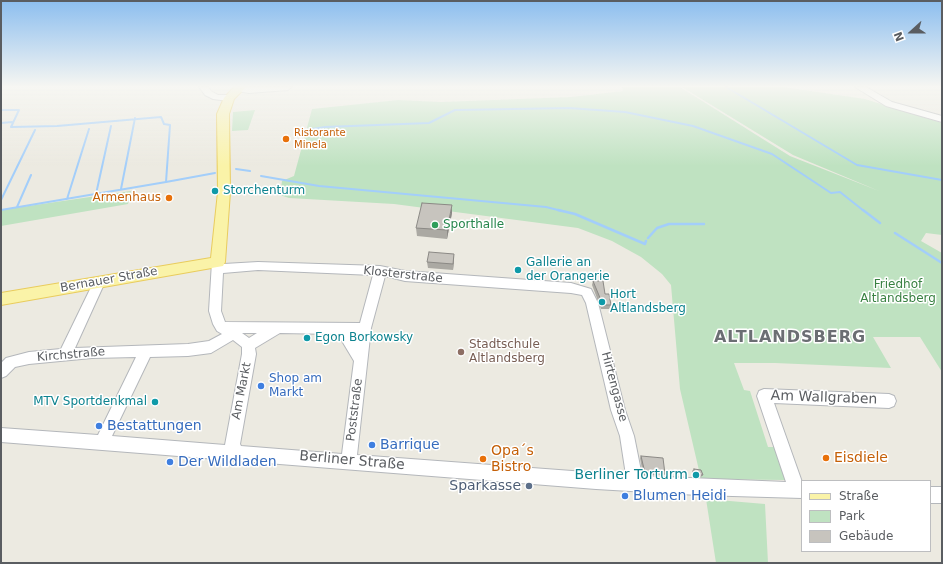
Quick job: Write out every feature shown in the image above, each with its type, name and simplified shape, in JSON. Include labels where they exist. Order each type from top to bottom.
[{"type":"main road","points":[[218,265],[224,192],[223,113]]},
{"type":"main road","name":"Bernauer Straße","points":[[1,299],[99,282],[218,265]]},
{"type":"street","points":[[922,113],[942,119]]},
{"type":"street","points":[[218,265],[215,311],[217,320],[227,331]]},
{"type":"street","name":"Klosterstraße","points":[[218,265],[380,271],[404,276],[571,288],[587,292]]},
{"type":"street","name":"Poststraße","points":[[349,461],[365,328],[380,271]]},
{"type":"street","points":[[67,355],[67,350],[99,282]]},
{"type":"street","name":"Hirtengasse","points":[[587,292],[593,304],[618,410],[627,436],[635,484]]},
{"type":"street","points":[[248,346],[278,328]]},
{"type":"street","points":[[102,442],[146,351],[188,350],[211,347],[227,331],[278,328],[365,328]]},
{"type":"street","points":[[336,329],[347,337],[361,360]]},
{"type":"street","name":"Am Markt","points":[[227,331],[243,340],[248,346],[249,354],[232,445],[237,453]]},
{"type":"street","name":"Kirchstraße","points":[[1,372],[11,362],[29,358],[92,352],[146,351]]},
{"type":"street","name":"Am Wallgraben","points":[[800,490],[764,396],[889,401]]},
{"type":"street","name":"Berliner Straße","points":[[1,435],[635,484],[800,490]]},
{"type":"street","points":[[931,495],[942,495]]},
{"type":"green space","points":[[233,113],[254,113],[248,130],[232,131]]},
{"type":"green space","name":"Friedhof Altlandsberg","points":[[311,113],[722,113],[790,156],[879,191],[793,155],[725,113],[911,113],[942,123],[942,235],[926,233],[921,241],[942,253],[942,372],[920,337],[873,337],[891,368],[775,363],[734,363],[744,390],[750,391],[768,447],[777,447],[787,475],[785,480],[701,479],[680,389],[671,285],[662,274],[641,257],[612,241],[578,228],[394,204],[289,198],[280,195],[282,181],[294,176]]},
{"type":"green space","points":[[131,191],[128,204],[1,226],[1,210]]},
{"type":"green space","points":[[706,499],[765,504],[768,563],[716,563]]},
{"type":"building","name":"Sporthalle","points":[[422,203],[452,205],[447,230],[416,228]]},
{"type":"building","points":[[429,252],[454,254],[453,264],[427,262]]},
{"type":"building","points":[[593,281],[603,281],[605,294],[609,294],[611,305],[603,305]]},
{"type":"building","points":[[641,456],[663,458],[665,474],[645,473]]},
{"type":"building","points":[[694,469],[701,470],[703,475],[695,475]]},
{"type":"waterway","points":[[17,113],[11,127],[57,126],[135,119]]},
{"type":"waterway","points":[[300,131],[325,127],[429,123],[448,113]]},
{"type":"waterway","points":[[631,113],[693,126],[772,154],[831,193],[840,192],[864,211]]},
{"type":"waterway","points":[[770,113],[857,165],[942,180]]},
{"type":"waterway","points":[[135,119],[161,117],[164,124],[170,125],[166,182]]},
{"type":"waterway","points":[[121,189],[135,119]]},
{"type":"waterway","points":[[1,123],[12,122]]},
{"type":"waterway","points":[[96,194],[111,126]]},
{"type":"waterway","points":[[67,199],[89,129]]},
{"type":"waterway","points":[[1,200],[35,130]]},
{"type":"waterway","points":[[236,169],[250,171]]},
{"type":"waterway","points":[[166,182],[215,173]]},
{"type":"waterway","points":[[17,207],[31,175]]},
{"type":"waterway","points":[[261,176],[319,186],[546,207],[558,210]]},
{"type":"waterway","points":[[96,194],[166,182]]},
{"type":"waterway","points":[[67,199],[96,194]]},
{"type":"waterway","points":[[1,210],[67,199]]},
{"type":"waterway","points":[[558,210],[575,214],[645,244],[646,241]]},
{"type":"waterway","points":[[558,210],[562,211]]},
{"type":"waterway","points":[[863,210],[880,223]]},
{"type":"waterway","points":[[648,238],[657,228],[669,224],[704,224]]},
{"type":"waterway","points":[[895,233],[942,263]]},
{"type":"place","name":"Ristorante Minela","points":[[286,139]]},
{"type":"place","name":"Storchenturm","points":[[215,191]]},
{"type":"place","name":"Armenhaus","points":[[169,198]]},
{"type":"place","name":"Sporthalle","points":[[435,225]]},
{"type":"place","name":"Gallerie an der Orangerie","points":[[518,270]]},
{"type":"place","name":"Hort Altlandsberg","points":[[602,302]]},
{"type":"place","name":"Egon Borkowsky","points":[[307,338]]},
{"type":"place","name":"Stadtschule Altlandsberg","points":[[461,352]]},
{"type":"place","name":"Shop am Markt","points":[[261,386]]},
{"type":"place","name":"MTV Sportdenkmal","points":[[155,402]]},
{"type":"place","name":"Bestattungen","points":[[99,426]]},
{"type":"place","name":"Barrique","points":[[372,445]]},
{"type":"place","name":"Eisdiele","points":[[826,458]]},
{"type":"place","name":"Opa´s Bistro","points":[[483,459]]},
{"type":"place","name":"Der Wildladen","points":[[170,462]]},
{"type":"place","name":"Berliner Torturm","points":[[696,475]]},
{"type":"place","name":"Sparkasse","points":[[529,486]]},
{"type":"place","name":"Blumen Heidi","points":[[625,496]]},
{"type":"district","name":"ALTLANDSBERG","points":[[790,338]]}]
